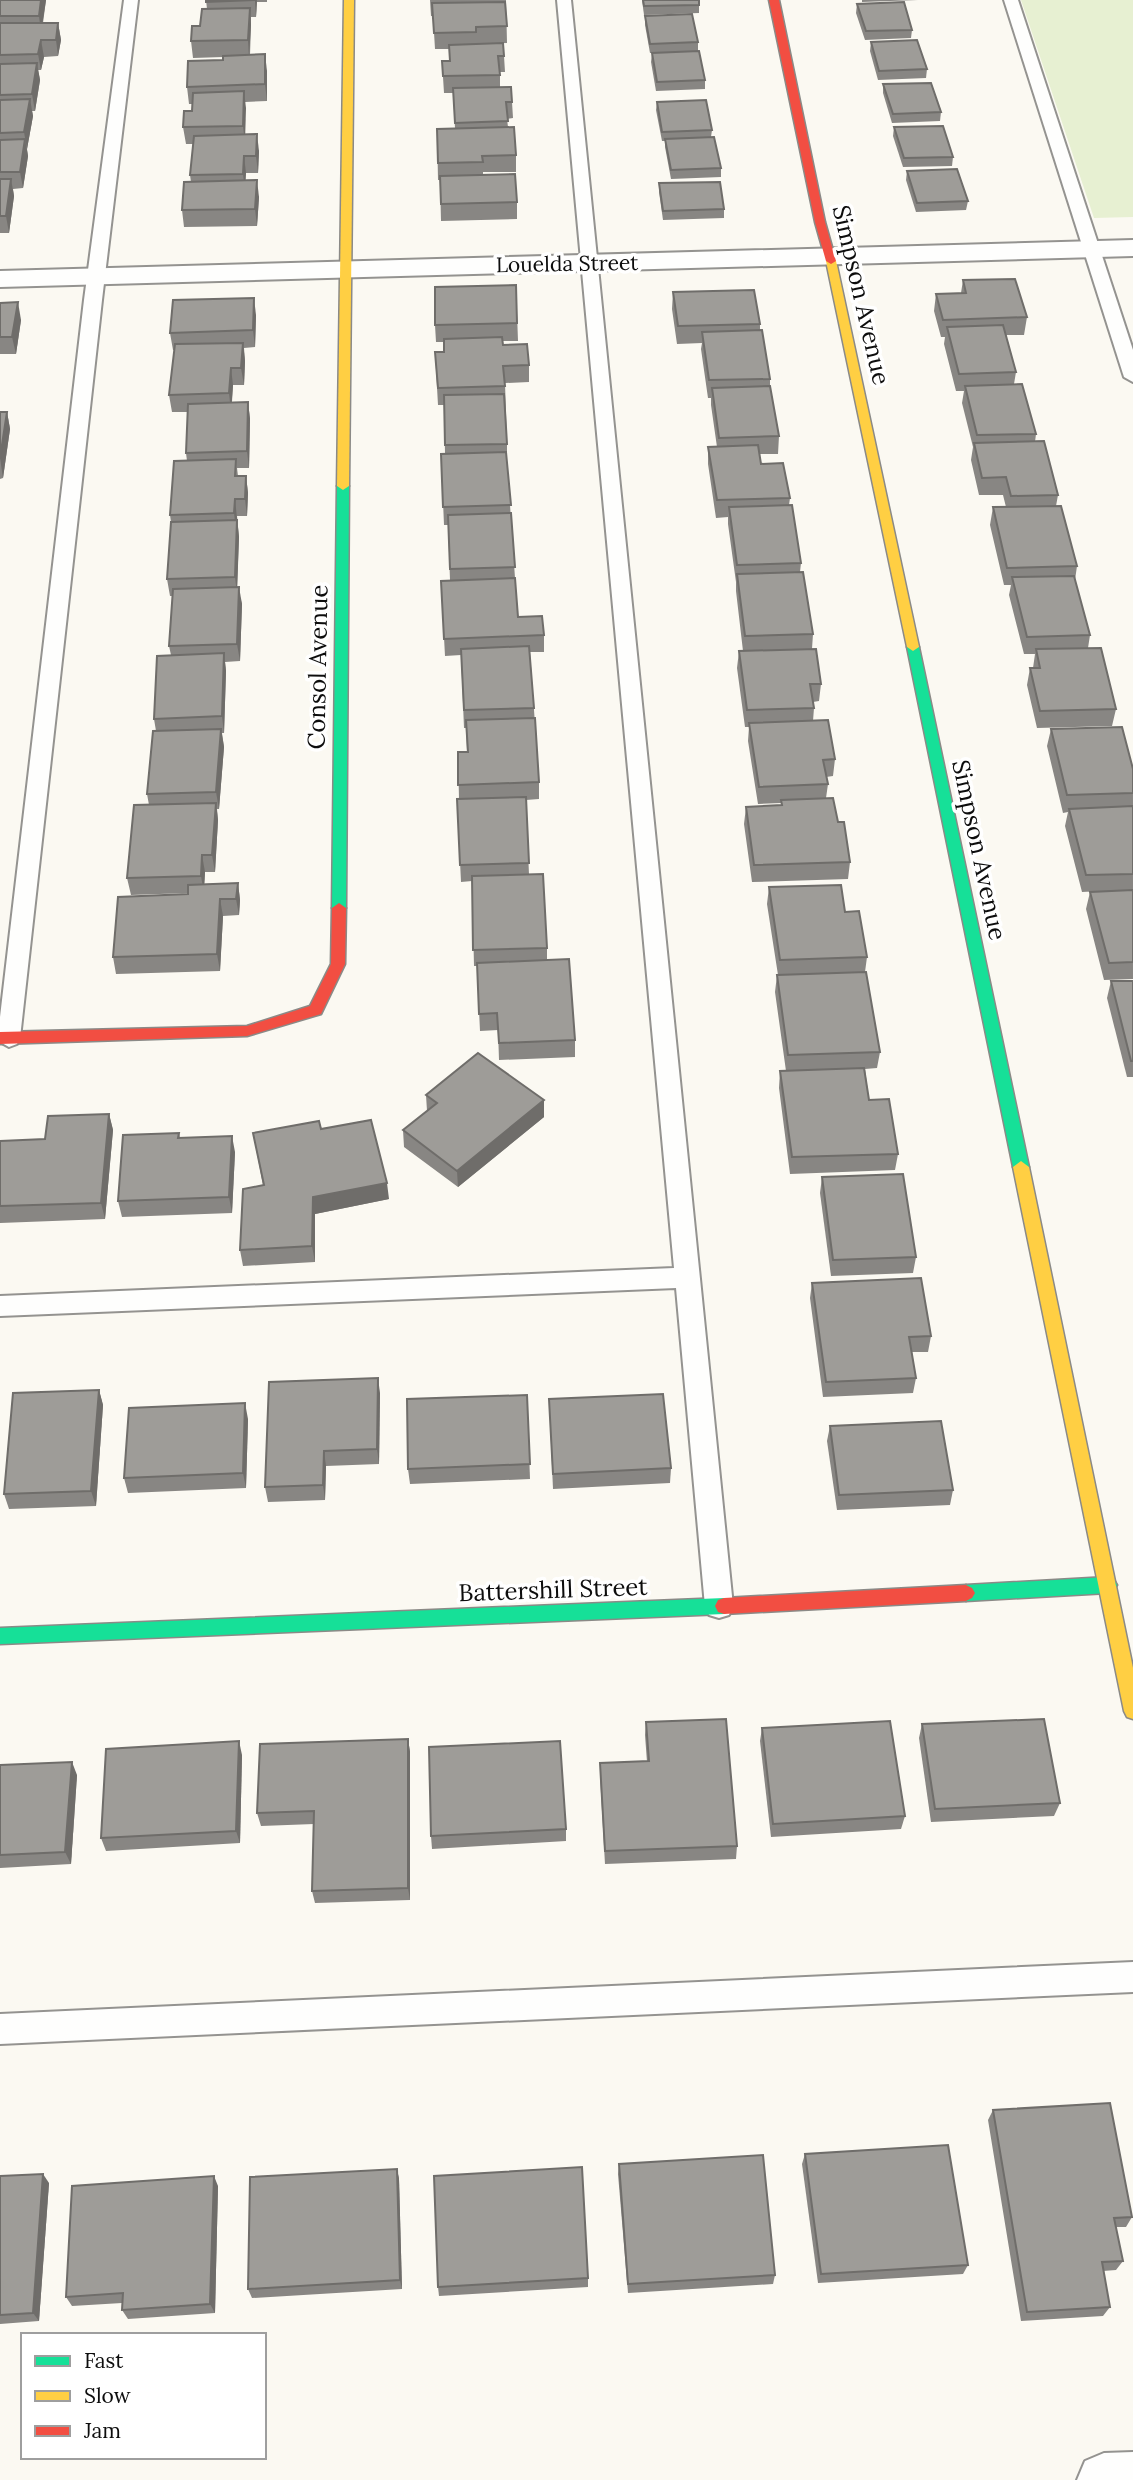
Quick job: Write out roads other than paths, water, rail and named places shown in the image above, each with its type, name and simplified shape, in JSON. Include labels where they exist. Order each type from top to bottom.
[{"type":"street","name":"Consol Avenue","points":[[4,1038],[247,1031],[316,1010],[338,964],[349,0]]},
{"type":"street","name":"Simpson Avenue","points":[[774,0],[820,222],[832,258],[1133,1711]]},
{"type":"street","name":"Louelda Street","points":[[0,279],[1133,248]]},
{"type":"street","name":"Battershill Street","points":[[0,1636],[719,1606],[1108,1585]]},
{"type":"street","points":[[1104,2480],[1133,2479]]},
{"type":"lane","points":[[4,1038],[131,0]]},
{"type":"lane","points":[[564,0],[719,1606]]},
{"type":"lane","points":[[1011,0],[1133,377]]},
{"type":"lane","points":[[0,1306],[688,1277]]},
{"type":"lane","points":[[0,2029],[1133,1977]]}]
